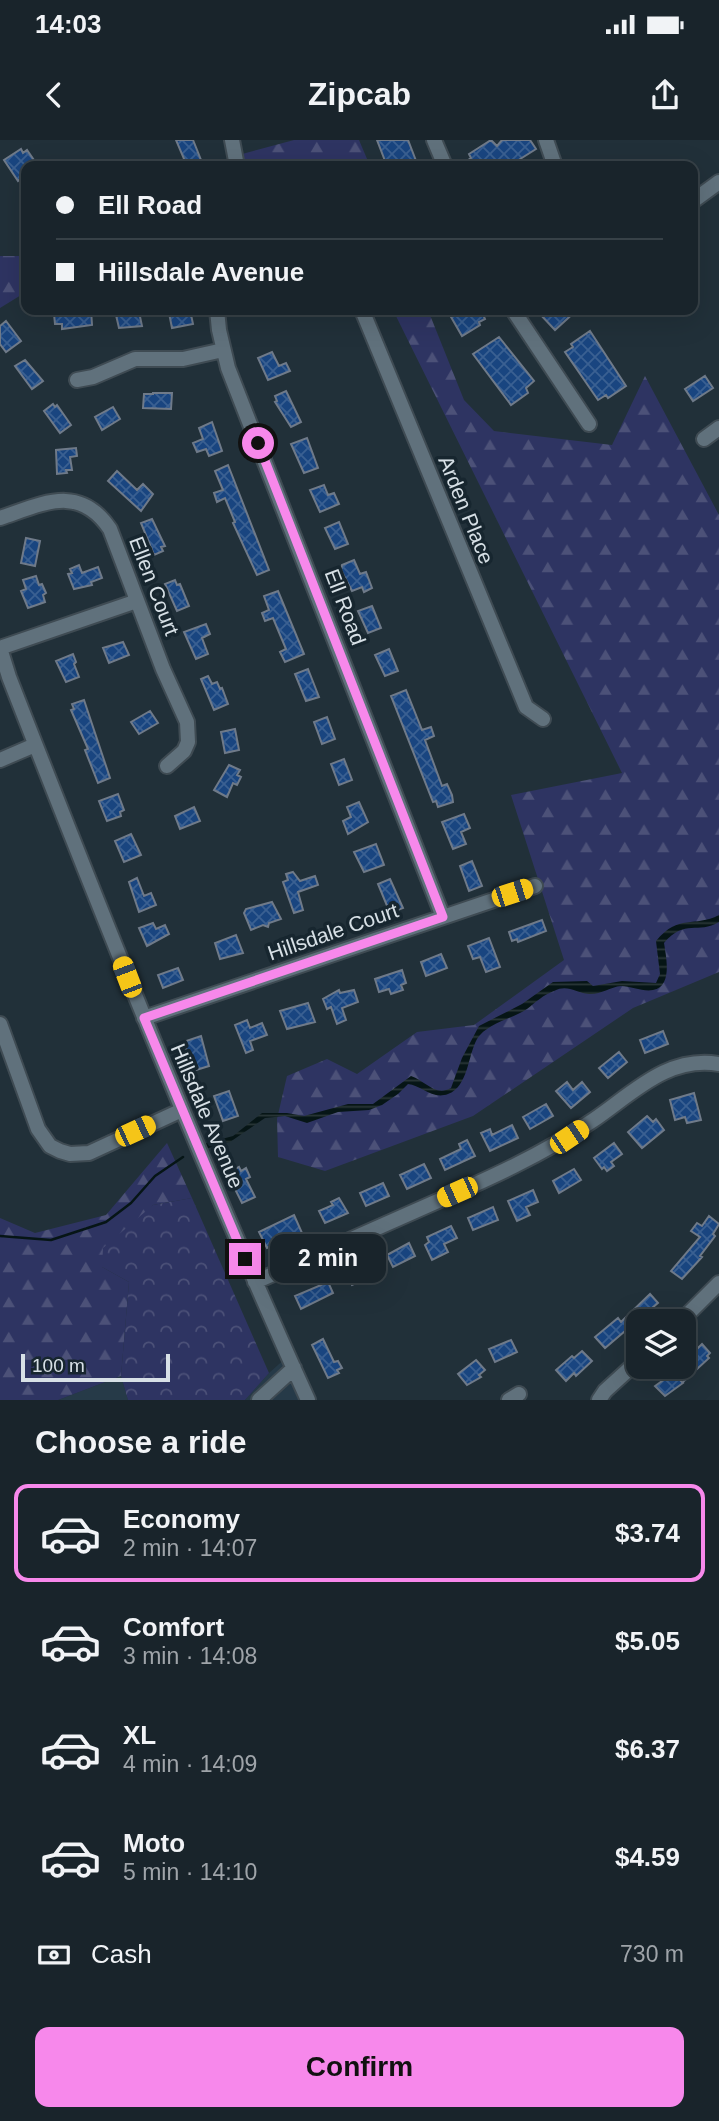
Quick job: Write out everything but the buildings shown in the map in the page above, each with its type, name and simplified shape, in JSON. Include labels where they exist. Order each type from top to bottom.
[{"type":"street","points":[[232,140],[236,161]]},
{"type":"street","points":[[436,140],[443,161]]},
{"type":"street","points":[[546,140],[553,161]]},
{"type":"street","points":[[698,197],[719,182]]},
{"type":"street","name":"Ell Road","points":[[219,315],[228,368],[443,917]]},
{"type":"street","name":"Arden Place","points":[[364,315],[526,707],[543,719]]},
{"type":"street","points":[[517,315],[589,424]]},
{"type":"street","points":[[77,380],[93,377],[135,359],[183,359],[223,350]]},
{"type":"street","points":[[704,439],[719,428]]},
{"type":"street","name":"Ellen Court","points":[[0,518],[64,500],[94,510],[110,529],[189,731],[184,751],[167,766]]},
{"type":"street","points":[[0,648],[137,601]]},
{"type":"street","name":"Hillsdale Avenue","points":[[0,648],[35,745],[144,1018],[255,1282],[308,1400]]},
{"type":"street","points":[[0,760],[35,745]]},
{"type":"street","name":"Hillsdale Court","points":[[144,1018],[535,886]]},
{"type":"street","points":[[0,1024],[38,1129],[50,1146],[60,1151],[70,1154],[89,1153],[182,1110]]},
{"type":"street","points":[[255,1282],[542,1152],[641,1085],[670,1069],[687,1064],[719,1064]]},
{"type":"street","points":[[693,1309],[719,1283]]},
{"type":"street","points":[[264,1398],[293,1368]]},
{"type":"street","points":[[599,1400],[626,1372]]},
{"type":"shaded area","points":[[719,915],[719,922],[711,926],[678,931],[664,943],[667,970],[659,988],[649,990],[621,986],[593,994],[559,989],[521,1013],[487,1029],[477,1039],[460,1085],[448,1094],[432,1094],[408,1084],[382,1105],[369,1110],[338,1112],[307,1123],[285,1116],[265,1118],[230,1142],[205,1149],[203,1144],[233,1136],[262,1113],[304,1116],[348,1104],[373,1104],[411,1076],[440,1091],[451,1088],[462,1058],[479,1026],[522,1004],[553,982],[587,981],[593,986],[622,981],[656,983],[660,974],[656,941],[664,932],[679,924]]},
{"type":"shaded area","points":[[288,1356],[308,1400],[245,1400],[269,1373]]},
{"type":"shaded area","points":[[121,1376],[128,1400],[58,1400]]},
{"type":"green space","points":[[294,140],[359,140],[368,161],[224,161]]},
{"type":"green space","points":[[0,256],[21,256],[21,295],[0,308]]},
{"type":"green space","points":[[395,315],[430,315],[464,400],[494,431],[612,445],[645,376],[719,515],[719,972],[633,1008],[473,1116],[325,1171],[278,1157],[277,1119],[287,1076],[327,1059],[357,1074],[417,1032],[474,1025],[564,960],[511,795],[622,773]]},
{"type":"green space","points":[[167,1143],[192,1198],[153,1205],[102,1267],[129,1282],[121,1376],[58,1400],[0,1400],[0,1218],[35,1233],[106,1215]]},
{"type":"green space","points":[[192,1198],[269,1373],[245,1400],[128,1400],[121,1376],[129,1282],[102,1267],[103,1248],[153,1205]]},
{"type":"waterway","points":[[0,1236],[51,1240],[106,1222],[131,1203],[155,1176],[183,1157]]},
{"type":"route","points":[[245,1259],[144,1018],[443,917],[258,443]]}]
